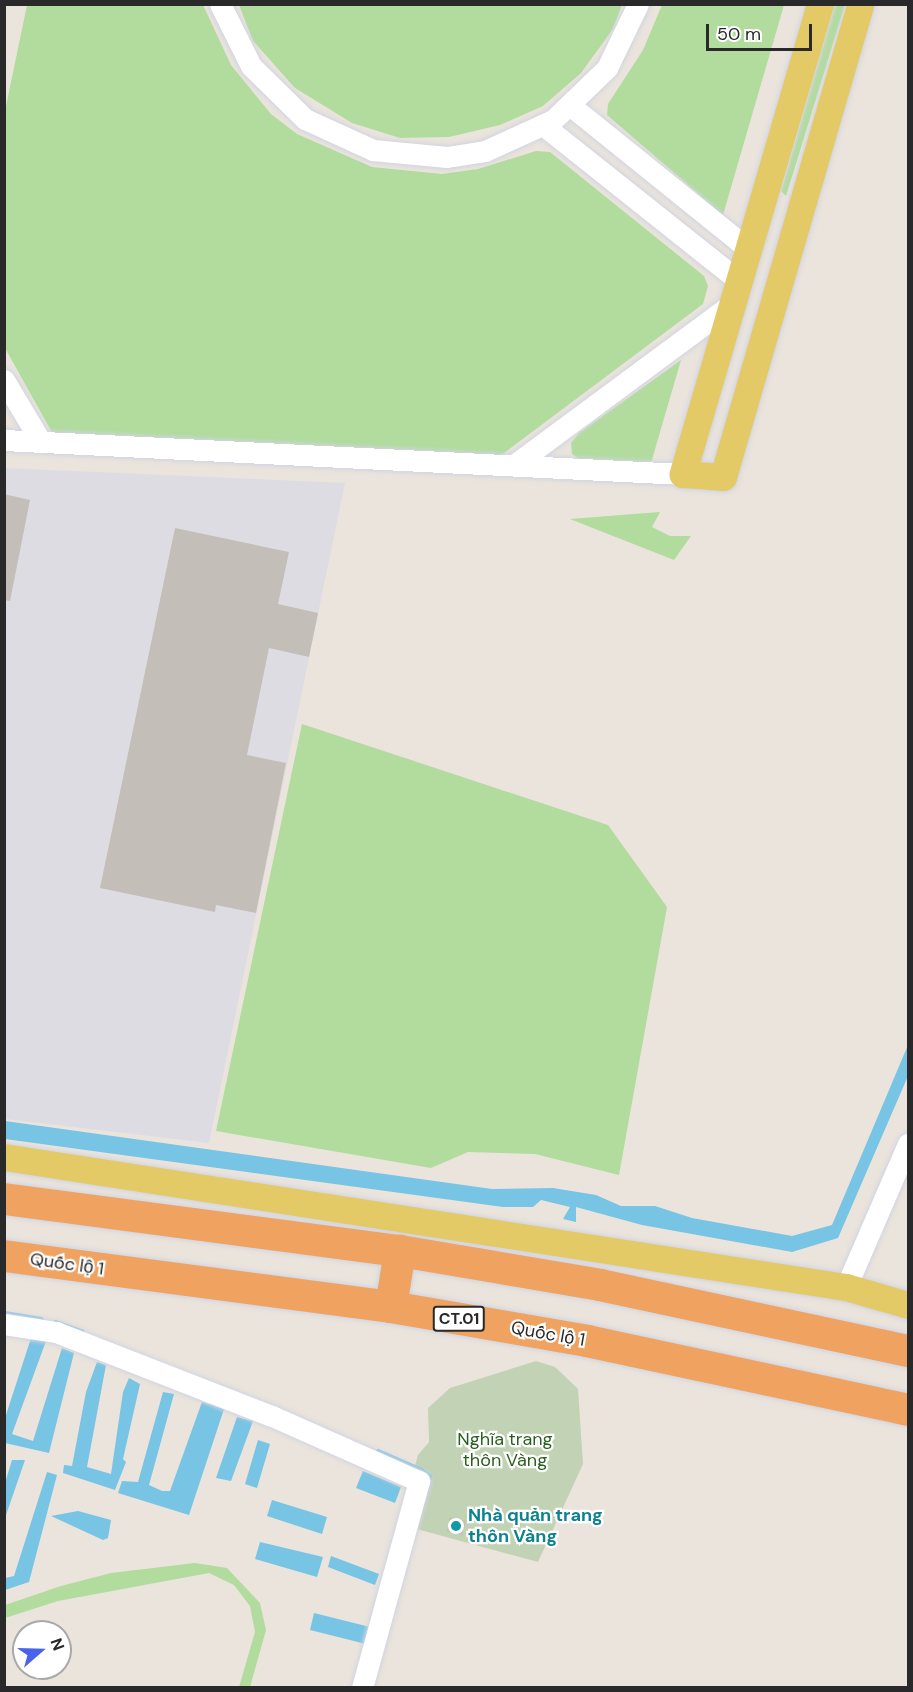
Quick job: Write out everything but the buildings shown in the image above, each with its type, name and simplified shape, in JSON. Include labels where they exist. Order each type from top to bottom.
[{"type":"highway","points":[[4,1199],[400,1251],[600,1285],[909,1351]]},
{"type":"highway","points":[[391,1307],[400,1251]]},
{"type":"highway","name":"Quốc lộ 1","points":[[4,1256],[391,1307],[587,1341],[909,1410]]},
{"type":"main road","points":[[820,4],[683,474],[723,477],[860,4]]},
{"type":"main road","points":[[4,1157],[846,1287],[909,1305]]},
{"type":"street","points":[[220,4],[251,66],[276,95],[337,137],[382,152],[447,157],[485,151],[543,126],[571,106],[607,68],[638,4]]},
{"type":"street","points":[[571,106],[748,249]]},
{"type":"street","points":[[514,465],[736,292],[543,126]]},
{"type":"street","points":[[4,380],[41,442]]},
{"type":"street","points":[[4,440],[683,474]]},
{"type":"street","points":[[846,1287],[909,1144]]},
{"type":"street","points":[[4,1324],[56,1332],[272,1416],[419,1481],[362,1688]]},
{"type":"shaded area","points":[[5,468],[345,483],[209,1143],[5,1119]]},
{"type":"green space","points":[[27,5],[203,5],[231,65],[271,114],[297,134],[372,167],[442,174],[478,169],[536,151],[550,152],[704,276],[708,286],[703,304],[500,456],[54,436],[5,348],[5,111]]},
{"type":"green space","points":[[239,5],[622,5],[613,29],[581,73],[543,106],[500,125],[449,137],[400,138],[352,123],[295,88],[253,41]]},
{"type":"green space","points":[[662,5],[784,5],[723,215],[607,115],[608,104],[643,50]]},
{"type":"green space","points":[[835,5],[845,5],[786,196],[781,191]]},
{"type":"green space","points":[[681,360],[651,463],[580,460],[572,454],[571,443],[579,433]]},
{"type":"green space","points":[[660,512],[652,527],[670,536],[691,536],[674,560],[570,519]]},
{"type":"green space","points":[[302,724],[608,825],[667,907],[619,1175],[535,1154],[468,1152],[431,1168],[216,1131]]},
{"type":"green space","name":"Nghĩa trang thôn Vàng","points":[[536,1361],[555,1367],[578,1389],[583,1464],[538,1562],[413,1528],[414,1470],[418,1455],[429,1442],[428,1408],[450,1388]]},
{"type":"green space","points":[[195,1563],[227,1568],[260,1603],[266,1630],[250,1687],[239,1687],[255,1632],[250,1606],[234,1585],[209,1573],[58,1601],[5,1618],[5,1605],[61,1586],[111,1573]]},
{"type":"water","points":[[908,1045],[908,1076],[838,1238],[792,1252],[642,1225],[576,1207],[576,1222],[563,1219],[570,1207],[541,1200],[533,1207],[503,1207],[5,1139],[5,1121],[492,1189],[553,1188],[596,1195],[621,1206],[655,1206],[692,1218],[792,1236],[832,1225]]},
{"type":"water","points":[[32,1335],[46,1341],[12,1434],[33,1441],[62,1348],[74,1353],[49,1453],[5,1443],[5,1418]]},
{"type":"water","points":[[97,1362],[106,1365],[87,1467],[111,1474],[123,1392],[129,1378],[140,1384],[123,1459],[126,1462],[115,1490],[63,1473],[64,1465],[72,1466],[86,1392]]},
{"type":"water","points":[[163,1392],[174,1394],[149,1485],[162,1491],[170,1491],[202,1402],[224,1409],[189,1515],[118,1493],[122,1481],[138,1482]]},
{"type":"water","points":[[237,1417],[253,1421],[231,1481],[216,1478]]},
{"type":"water","points":[[258,1440],[270,1444],[257,1488],[245,1484]]},
{"type":"water","points":[[12,1460],[25,1460],[5,1518],[5,1483]]},
{"type":"water","points":[[363,1471],[401,1487],[395,1503],[356,1488]]},
{"type":"water","points":[[47,1472],[57,1475],[29,1582],[5,1590],[5,1578],[14,1576]]},
{"type":"water","points":[[272,1500],[327,1517],[322,1534],[267,1516]]},
{"type":"water","points":[[78,1511],[111,1520],[108,1538],[103,1540],[51,1516]]},
{"type":"water","points":[[260,1542],[323,1557],[317,1577],[255,1559]]},
{"type":"water","points":[[331,1556],[379,1574],[375,1585],[328,1567]]},
{"type":"water","points":[[314,1613],[370,1627],[366,1644],[310,1630]]},
{"type":"waterway","points":[[4,1313],[41,1319]]},
{"type":"waterway","points":[[55,1322],[81,1331]]},
{"type":"waterway","points":[[378,1451],[421,1470],[429,1476],[428,1485]]},
{"type":"place","name":"Nhà quản trang thôn Vàng","points":[[456,1526]]}]
